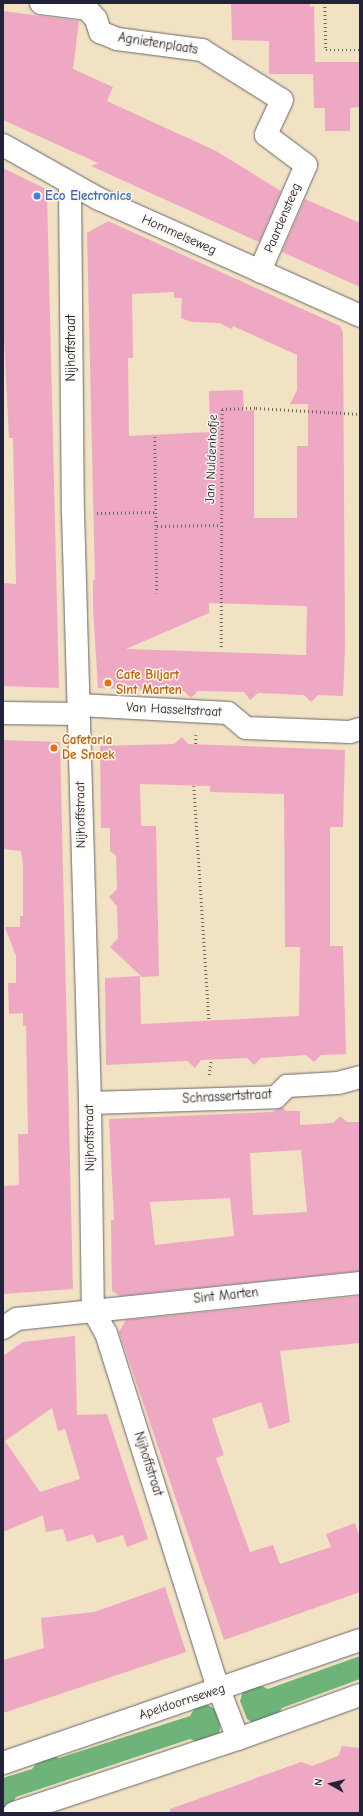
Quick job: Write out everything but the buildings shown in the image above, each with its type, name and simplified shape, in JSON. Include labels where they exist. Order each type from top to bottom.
[{"type":"street","name":"Agnietenplaats","points":[[41,3],[87,9],[96,19],[100,32],[117,39],[202,50],[282,100],[266,135],[306,165]]},
{"type":"street","name":"Hommelseweg","points":[[3,145],[70,184],[360,316]]},
{"type":"street","name":"Paardensteeg","points":[[260,271],[306,165]]},
{"type":"street","name":"Nijhoffstraat","points":[[70,184],[73,513],[79,710],[80,824],[90,1103],[93,1310],[106,1333],[238,1739]]},
{"type":"street","name":"Van Hasseltstraat","points":[[3,713],[79,710],[228,713],[246,728],[350,732],[360,729]]},
{"type":"street","name":"Schrassertstraat","points":[[90,1103],[276,1097],[287,1086],[338,1084],[360,1077]]},
{"type":"street","name":"Sint Marten","points":[[3,1328],[17,1319],[360,1283]]},
{"type":"street","name":"Apeldoornseweg","points":[[3,1764],[360,1640]]},
{"type":"street","points":[[14,1813],[238,1739],[360,1695]]},
{"type":"path","points":[[325,3],[326,50],[360,50]]},
{"type":"path","name":"Jan Nuldenhofje","points":[[221,647],[220,525],[222,409],[256,408],[360,414]]},
{"type":"path","points":[[156,437],[157,593]]},
{"type":"path","points":[[73,513],[156,512]]},
{"type":"path","points":[[157,526],[220,525]]},
{"type":"path","points":[[194,786],[209,1020]]},
{"type":"green space","points":[[360,1656],[360,1679],[282,1708],[276,1718],[253,1723],[247,1719],[240,1701],[243,1691],[257,1684],[268,1689]]},
{"type":"green space","points":[[204,1703],[215,1709],[221,1722],[219,1735],[201,1743],[190,1739],[16,1797],[10,1807],[5,1810],[3,1807],[3,1778],[32,1769],[42,1756],[47,1754],[59,1758],[190,1716],[196,1706]]},
{"type":"place","name":"Eco Electronics","points":[[37,196]]},
{"type":"place","name":"Cafe Biljart Sint Marten","points":[[108,683]]},
{"type":"place","name":"Cafetaria De Snoek","points":[[54,748]]}]
